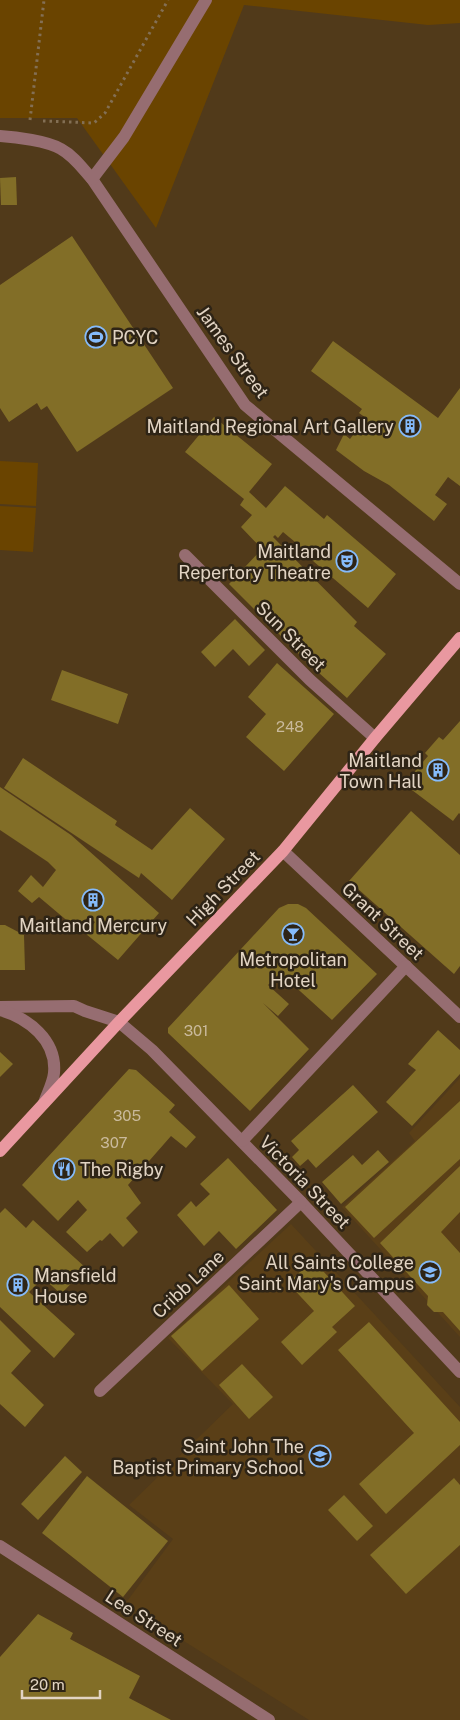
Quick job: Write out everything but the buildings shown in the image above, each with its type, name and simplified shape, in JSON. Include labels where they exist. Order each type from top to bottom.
[{"type":"main road","name":"High Street","points":[[0,1151],[119,1022],[283,851],[460,638]]},
{"type":"street","points":[[92,179],[124,137],[206,0]]},
{"type":"street","name":"James Street","points":[[0,136],[43,142],[62,149],[76,160],[92,179],[244,404],[460,584]]},
{"type":"street","name":"Sun Street","points":[[185,555],[310,680],[375,738]]},
{"type":"street","name":"Grant Street","points":[[283,851],[460,1017]]},
{"type":"street","points":[[242,1141],[406,966]]},
{"type":"street","points":[[0,1008],[74,1006],[119,1022]]},
{"type":"street","points":[[0,1008],[39,1030],[52,1053],[54,1074],[44,1103]]},
{"type":"street","name":"Victoria Street","points":[[119,1022],[152,1050],[242,1141],[460,1372]]},
{"type":"street","name":"Cribb Lane","points":[[100,1391],[301,1202]]},
{"type":"street","name":"Lee Street","points":[[0,1546],[269,1720]]},
{"type":"path","points":[[28,140],[44,0]]},
{"type":"path","points":[[23,121],[94,123],[104,113],[168,0]]},
{"type":"shaded area","points":[[0,0],[460,0],[460,23],[428,25],[244,5],[156,228],[77,118],[0,118]]},
{"type":"shaded area","points":[[0,461],[38,463],[36,506],[0,504]]},
{"type":"shaded area","points":[[0,506],[36,508],[33,552],[0,550]]},
{"type":"shaded area","name":"All Saints College Saint Mary's Campus","points":[[460,1078],[460,1337],[342,1207],[415,1141],[409,1133]]},
{"type":"shaded area","name":"Saint John The Baptist Primary School","points":[[291,1224],[460,1407],[460,1720],[309,1720],[125,1604],[173,1539],[129,1505],[233,1404],[168,1338]]},
{"type":"place","name":"PCYC","points":[[96,337]]},
{"type":"place","name":"Maitland Regional Art Gallery","points":[[410,426]]},
{"type":"place","name":"Maitland Repertory Theatre","points":[[347,561]]},
{"type":"place","name":"Maitland Town Hall","points":[[438,770]]},
{"type":"place","name":"Maitland Mercury","points":[[93,900]]},
{"type":"place","name":"Metropolitan Hotel","points":[[293,934]]},
{"type":"place","name":"The Rigby","points":[[64,1169]]},
{"type":"place","name":"All Saints College Saint Mary's Campus","points":[[430,1272]]},
{"type":"place","name":"Mansfield House","points":[[18,1285]]},
{"type":"place","name":"Saint John The Baptist Primary School","points":[[320,1456]]}]
